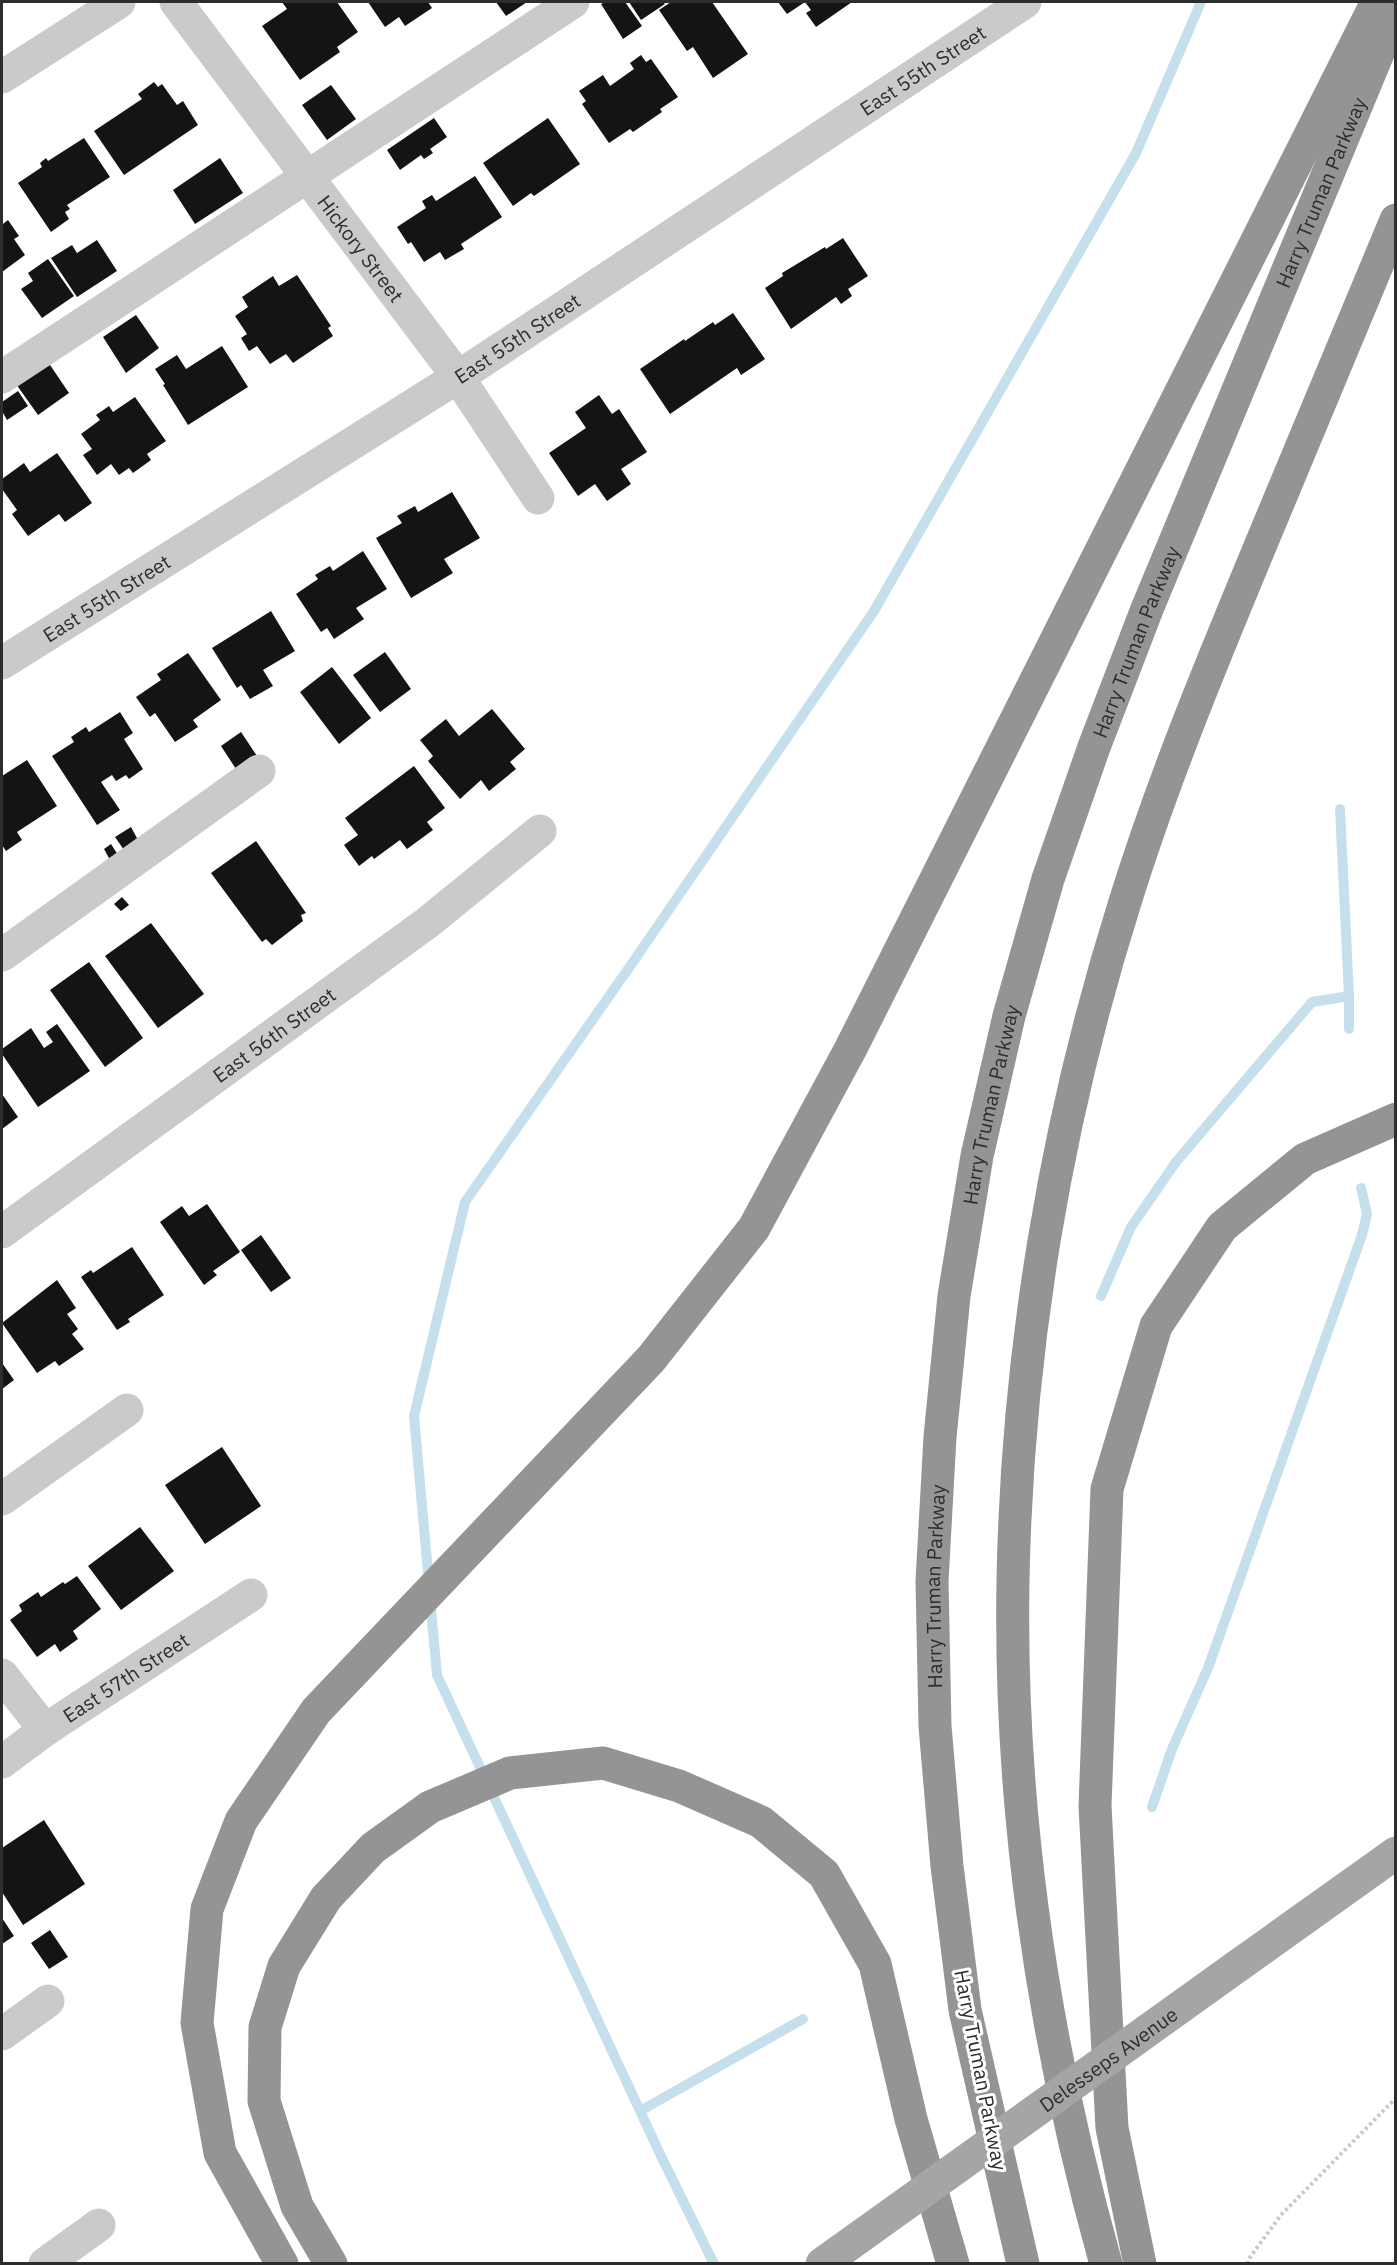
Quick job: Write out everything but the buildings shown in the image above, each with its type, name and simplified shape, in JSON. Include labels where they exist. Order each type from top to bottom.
[{"type":"highway","points":[[282,2264],[220,2153],[196,2023],[207,1909],[241,1821],[316,1711],[651,1359],[754,1228],[851,1048],[1377,2]]},
{"type":"highway","name":"Harry Truman Parkway","points":[[1023,2264],[965,2010],[947,1866],[935,1726],[932,1581],[940,1437],[954,1296],[977,1156],[1009,1016],[1047,879],[1094,747],[1147,609],[1395,10]]},
{"type":"highway","points":[[1106,2264],[1072,2124],[1045,1996],[1025,1835],[1016,1722],[1013,1582],[1021,1443],[1034,1306],[1057,1172],[1088,1036],[1125,903],[1169,774],[1222,639],[1395,220]]},
{"type":"highway","points":[[1140,2264],[1112,2128],[1095,1806],[1107,1489],[1156,1326],[1222,1227],[1305,1159],[1395,1119]]},
{"type":"highway","points":[[332,2264],[297,2206],[264,2101],[265,2027],[284,1966],[326,1898],[373,1848],[430,1807],[510,1773],[603,1763],[679,1786],[761,1822],[824,1874],[875,1964],[911,2119],[953,2264]]},
{"type":"main road","name":"Delesseps Avenue","points":[[822,2264],[1395,1853]]},
{"type":"street","points":[[2,77],[119,2]]},
{"type":"street","name":"Hickory Street","points":[[176,2],[458,376],[538,498]]},
{"type":"street","points":[[2,377],[573,2]]},
{"type":"street","name":"East 55th Street","points":[[2,663],[458,376],[1025,2]]},
{"type":"street","points":[[2,955],[259,771]]},
{"type":"street","name":"East 56th Street","points":[[2,1232],[427,923],[540,831]]},
{"type":"street","points":[[2,1499],[127,1410]]},
{"type":"street","name":"East 57th Street","points":[[2,1762],[45,1730],[251,1595]]},
{"type":"street","points":[[2,1675],[45,1730]]},
{"type":"street","points":[[2,2034],[48,2001]]},
{"type":"street","points":[[45,2264],[99,2225]]},
{"type":"path","points":[[1248,2264],[1248,2260],[1281,2215],[1395,2098]]},
{"type":"waterway","points":[[429,1584],[414,1416],[465,1202],[874,611],[1136,153],[1201,2]]},
{"type":"waterway","points":[[1340,809],[1349,996]]},
{"type":"waterway","points":[[1101,1296],[1131,1227],[1176,1162],[1312,1002],[1349,996],[1349,1029]]},
{"type":"waterway","points":[[1152,1807],[1172,1749],[1208,1668],[1362,1235],[1367,1214],[1361,1188]]},
{"type":"waterway","points":[[430,1599],[437,1675],[661,2156],[714,2264]]},
{"type":"waterway","points":[[640,2111],[803,2019]]}]
